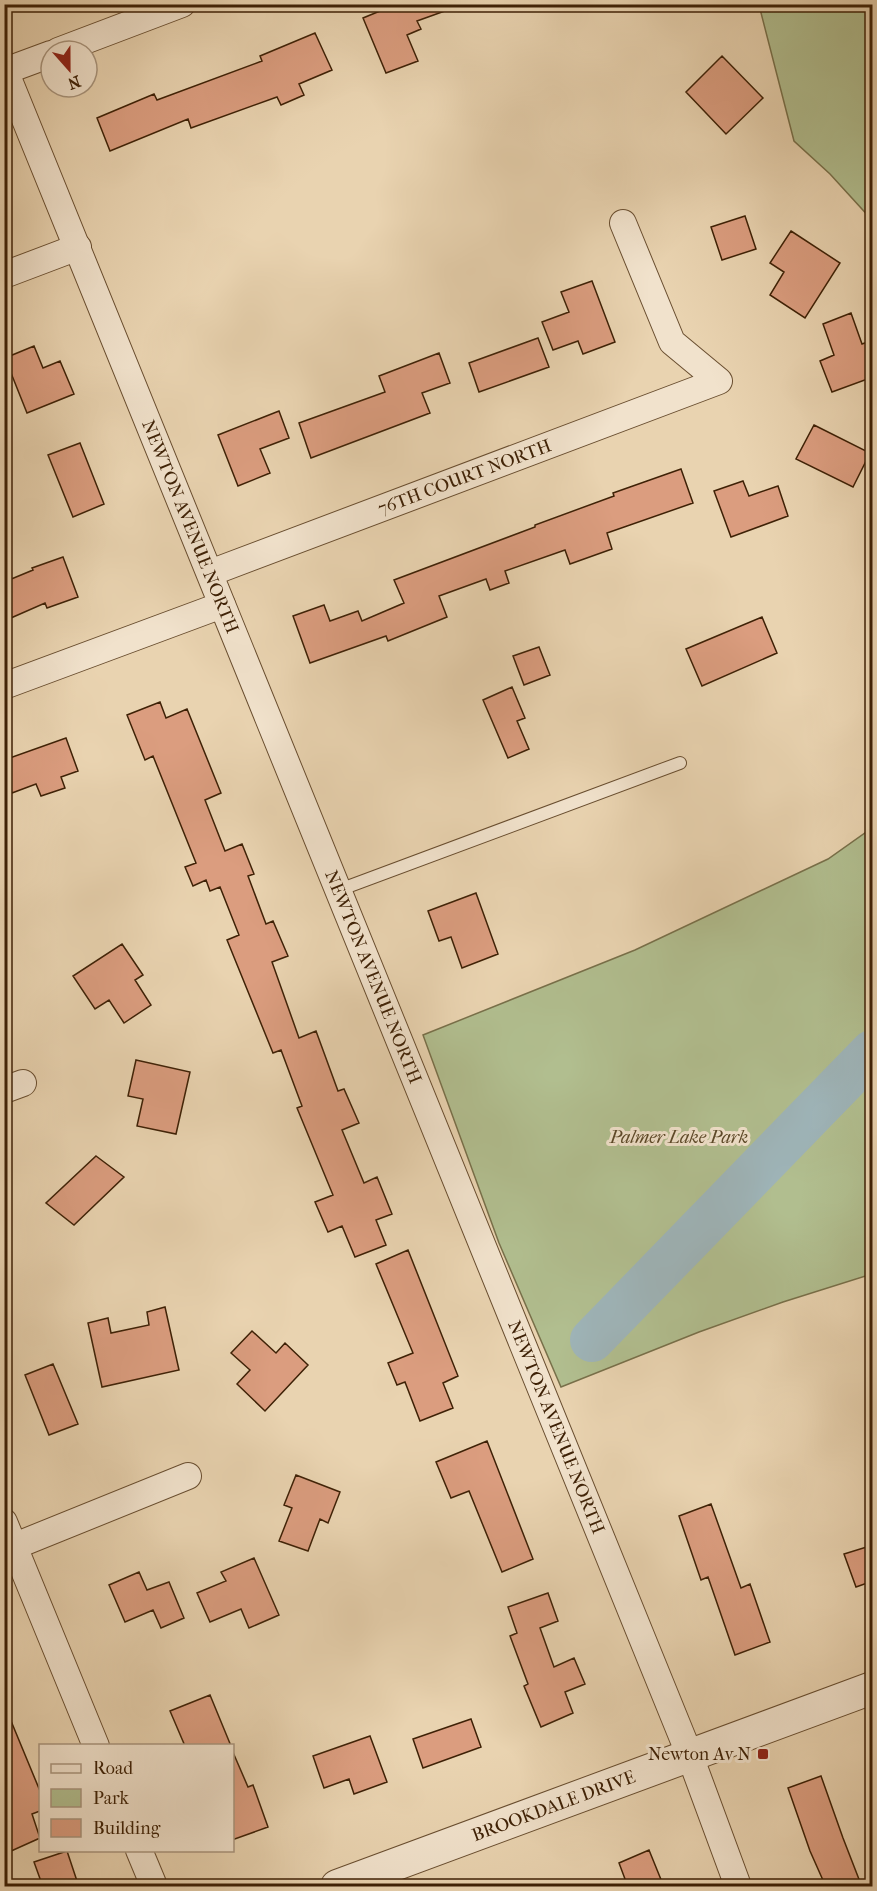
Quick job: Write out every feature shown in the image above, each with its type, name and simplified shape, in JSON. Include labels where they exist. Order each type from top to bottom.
[{"type":"street","points":[[90,39],[182,4]]},
{"type":"street","points":[[5,70],[39,58]]},
{"type":"street","name":"NEWTON AVENUE NORTH","points":[[5,70],[690,1756],[738,1887]]},
{"type":"street","name":"76TH COURT NORTH","points":[[210,573],[719,381],[672,342],[623,223]]},
{"type":"street","points":[[4,275],[78,247]]},
{"type":"street","points":[[4,686],[222,605]]},
{"type":"street","points":[[15,1546],[188,1476]]},
{"type":"street","points":[[4,1522],[95,1744]]},
{"type":"street","name":"BROOKDALE DRIVE","points":[[337,1887],[873,1688]]},
{"type":"street","points":[[139,1852],[154,1887]]},
{"type":"lane","points":[[339,890],[680,762]]},
{"type":"green space","points":[[759,5],[872,5],[872,220],[830,174],[794,141]]},
{"type":"green space","name":"Palmer Lake Park","points":[[872,828],[872,1274],[699,1332],[561,1387],[499,1243],[423,1035],[635,950],[828,859]]},
{"type":"building","points":[[397,4],[456,4],[456,7],[417,21],[421,29],[407,35],[418,61],[386,73],[363,18]]},
{"type":"building","points":[[315,33],[332,70],[299,84],[304,95],[281,105],[277,97],[191,128],[188,119],[110,151],[97,118],[154,94],[157,100],[262,61],[260,56]]},
{"type":"building","points":[[722,56],[763,98],[726,134],[686,92]]},
{"type":"building","points":[[745,216],[756,249],[722,260],[711,227]]},
{"type":"building","points":[[791,231],[840,263],[805,318],[770,295],[784,272],[770,263]]},
{"type":"building","points":[[592,281],[615,342],[583,354],[578,341],[553,350],[542,322],[569,312],[561,292]]},
{"type":"building","points":[[851,313],[862,344],[873,340],[873,377],[832,392],[820,361],[834,355],[823,324]]},
{"type":"building","points":[[538,338],[549,367],[479,392],[469,363]]},
{"type":"building","points":[[34,346],[43,368],[60,361],[74,394],[27,413],[5,358]]},
{"type":"building","points":[[439,353],[450,383],[422,393],[430,413],[311,458],[299,423],[385,392],[379,376]]},
{"type":"building","points":[[279,411],[289,438],[260,449],[270,473],[238,486],[218,435]]},
{"type":"building","points":[[814,425],[870,453],[853,487],[796,459]]},
{"type":"building","points":[[80,443],[104,504],[73,517],[48,455]]},
{"type":"building","points":[[681,469],[693,503],[607,533],[612,549],[570,564],[565,550],[505,571],[509,583],[490,590],[486,579],[439,596],[447,617],[388,641],[386,636],[310,663],[293,616],[324,605],[330,621],[358,611],[362,621],[404,603],[394,580],[614,496],[613,493]]},
{"type":"building","points":[[743,481],[749,496],[778,486],[788,516],[731,537],[714,491]]},
{"type":"building","points":[[63,557],[78,597],[47,608],[45,603],[4,621],[4,582],[33,570],[32,568]]},
{"type":"building","points":[[762,617],[777,653],[702,686],[686,649]]},
{"type":"building","points":[[539,647],[550,675],[524,685],[513,656]]},
{"type":"building","points":[[512,687],[525,718],[517,721],[529,749],[508,758],[483,700]]},
{"type":"building","points":[[160,702],[166,718],[187,709],[221,793],[205,800],[225,851],[242,844],[254,874],[248,876],[266,924],[273,921],[288,956],[272,962],[299,1038],[316,1031],[338,1091],[344,1089],[359,1123],[342,1130],[364,1183],[377,1177],[392,1214],[376,1220],[386,1245],[355,1257],[342,1226],[328,1232],[315,1202],[333,1195],[297,1108],[302,1106],[281,1050],[273,1053],[227,940],[239,935],[220,887],[210,891],[206,880],[193,886],[185,867],[196,863],[153,756],[145,760],[127,715]]},
{"type":"building","points":[[66,738],[78,771],[61,777],[65,788],[41,796],[36,784],[12,793],[4,772],[4,760]]},
{"type":"building","points":[[476,893],[498,954],[462,968],[451,937],[439,941],[428,911]]},
{"type":"building","points":[[122,944],[143,975],[135,980],[151,1005],[124,1023],[109,1000],[95,1009],[73,976]]},
{"type":"building","points":[[136,1060],[190,1072],[176,1134],[137,1126],[143,1099],[128,1096]]},
{"type":"building","points":[[96,1156],[124,1177],[74,1225],[46,1203]]},
{"type":"building","points":[[408,1250],[458,1376],[443,1383],[453,1408],[420,1421],[405,1382],[397,1385],[388,1363],[413,1353],[376,1264]]},
{"type":"building","points":[[165,1307],[179,1370],[102,1387],[88,1323],[108,1318],[111,1333],[149,1325],[147,1312]]},
{"type":"building","points":[[252,1331],[276,1353],[285,1343],[308,1365],[265,1411],[237,1384],[250,1370],[231,1353]]},
{"type":"building","points":[[53,1364],[78,1424],[49,1435],[25,1375]]},
{"type":"building","points":[[487,1441],[533,1559],[502,1572],[469,1491],[451,1498],[436,1462]]},
{"type":"building","points":[[296,1475],[340,1492],[328,1523],[320,1519],[308,1551],[279,1541],[292,1508],[284,1505]]},
{"type":"building","points":[[711,1504],[741,1588],[750,1584],[770,1642],[735,1655],[708,1577],[701,1580],[679,1516]]},
{"type":"building","points":[[873,1545],[873,1581],[856,1587],[844,1554]]},
{"type":"building","points":[[254,1558],[279,1615],[249,1628],[241,1609],[210,1622],[197,1593],[226,1581],[221,1572]]},
{"type":"building","points":[[139,1572],[147,1590],[169,1582],[184,1618],[161,1628],[153,1610],[125,1622],[109,1585]]},
{"type":"building","points":[[548,1593],[558,1621],[540,1628],[554,1667],[574,1658],[585,1684],[565,1692],[573,1713],[541,1727],[524,1686],[528,1684],[510,1636],[517,1633],[508,1607]]},
{"type":"building","points":[[210,1695],[230,1744],[184,1744],[170,1711]]},
{"type":"building","points":[[4,1704],[39,1789],[39,1811],[32,1814],[39,1838],[9,1852],[4,1841]]},
{"type":"building","points":[[471,1719],[481,1747],[423,1768],[413,1739]]},
{"type":"building","points":[[370,1736],[387,1782],[354,1794],[349,1779],[324,1788],[313,1756]]},
{"type":"building","points":[[234,1755],[248,1787],[253,1785],[268,1827],[234,1839]]},
{"type":"building","points":[[821,1776],[862,1887],[826,1887],[810,1851],[788,1788]]},
{"type":"building","points":[[649,1850],[664,1887],[628,1887],[619,1863]]},
{"type":"building","points":[[67,1852],[79,1887],[43,1887],[34,1862]]},
{"type":"waterway","points":[[592,1340],[872,1052]]},
{"type":"place","name":"Newton Av N","points":[[763,1754]]}]
